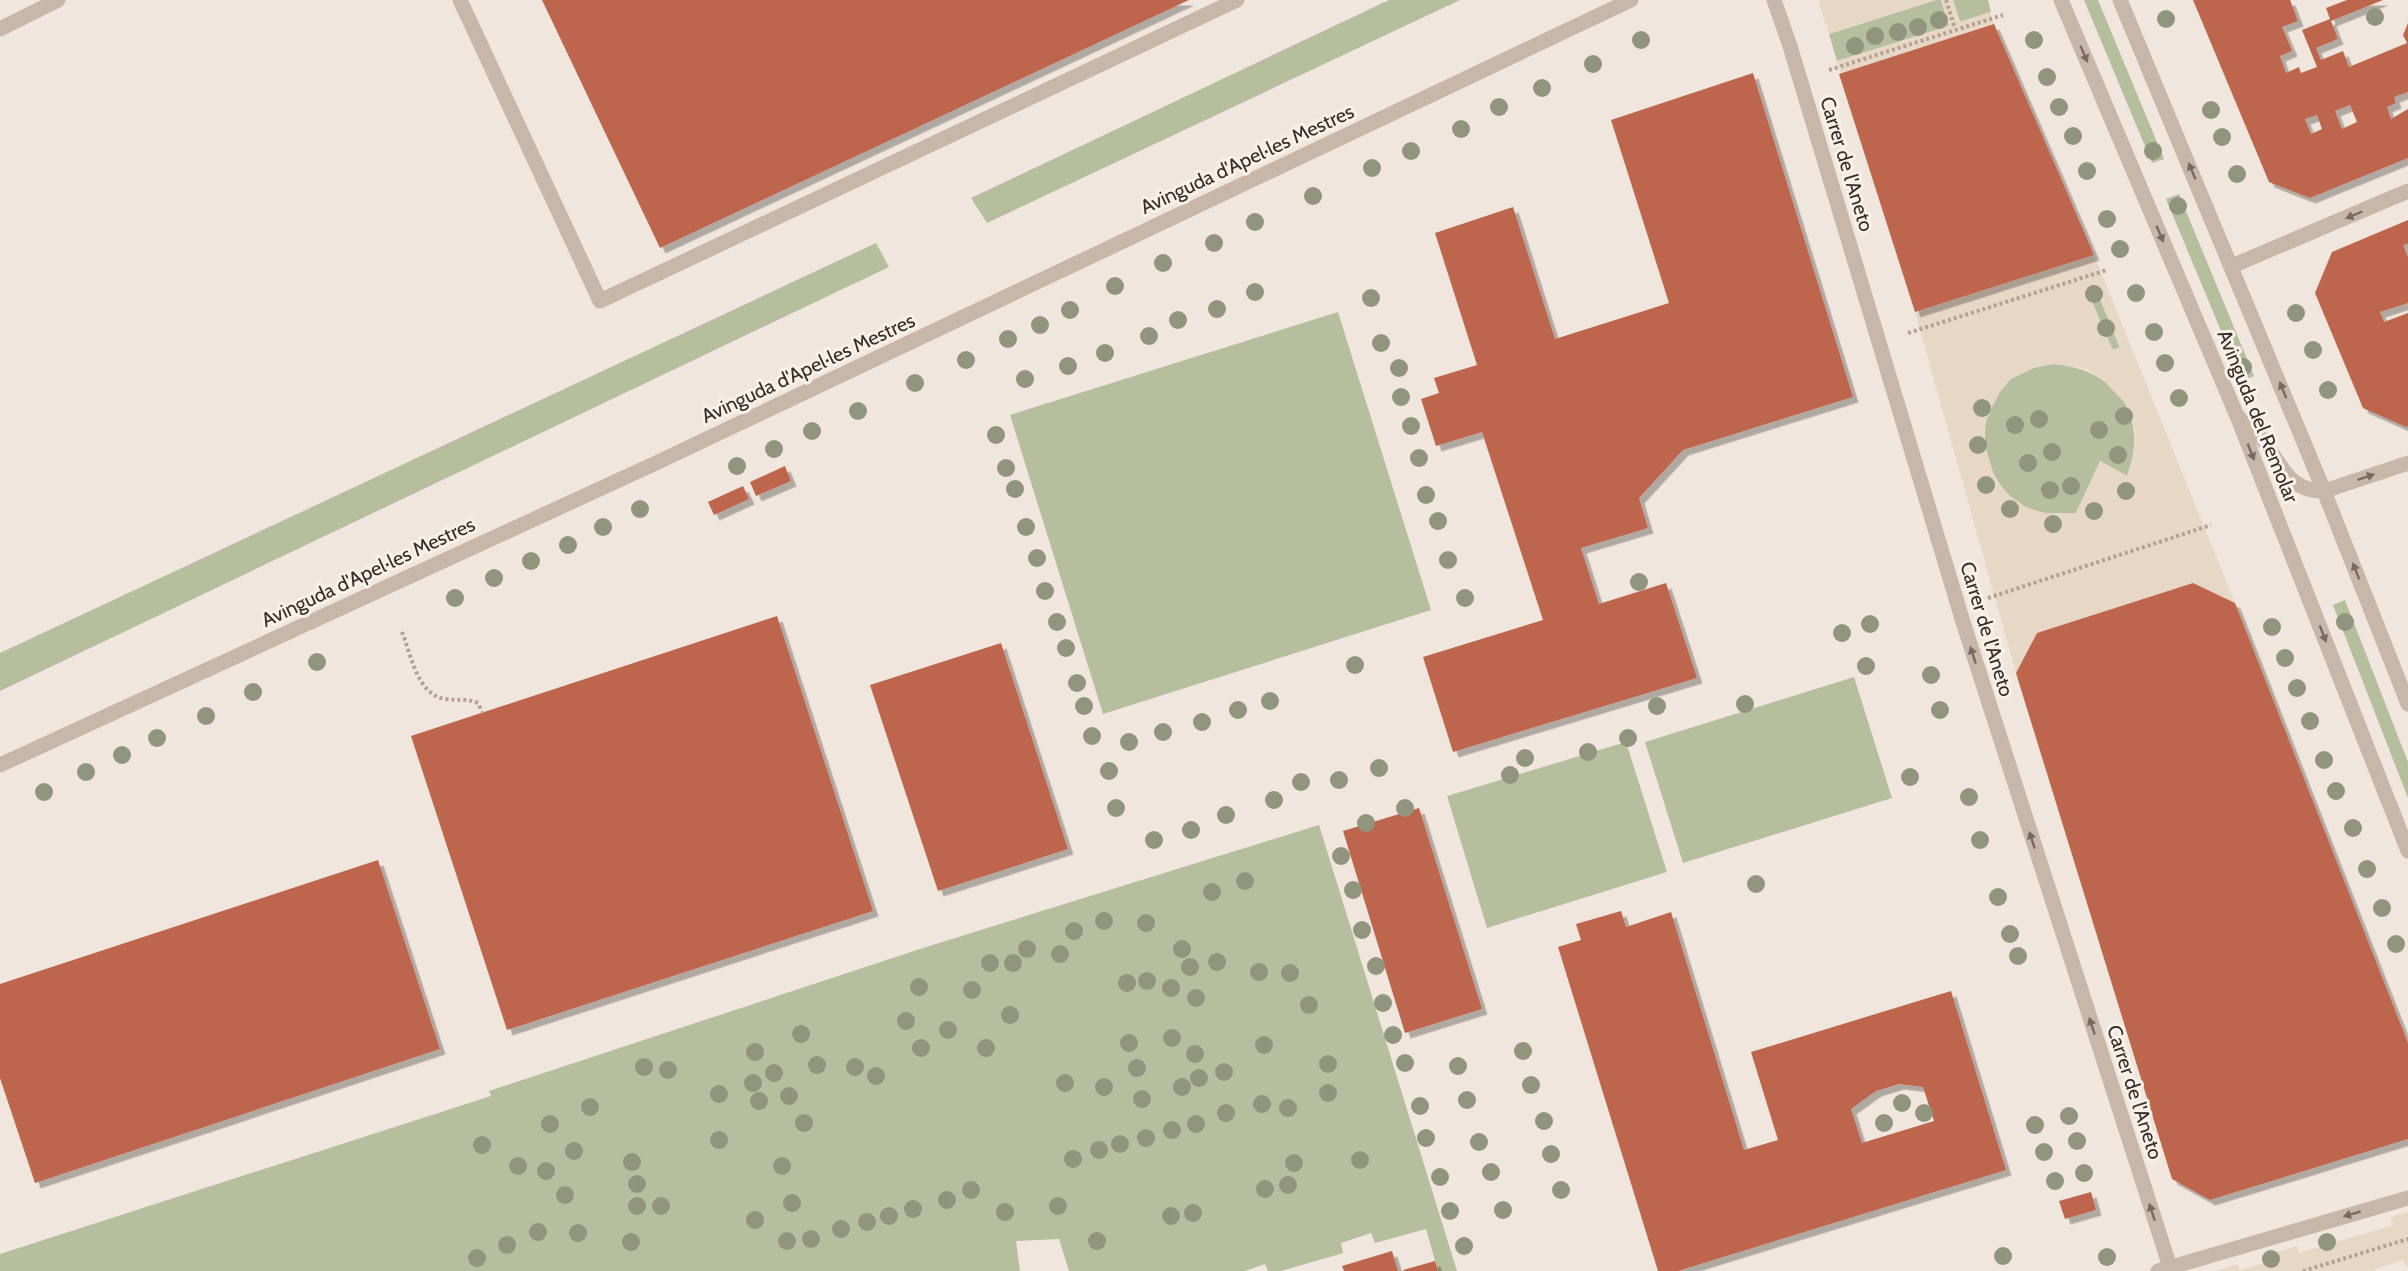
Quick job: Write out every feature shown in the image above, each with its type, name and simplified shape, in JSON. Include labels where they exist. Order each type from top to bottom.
[{"type":"street","points":[[0,29],[8,20],[58,0]]},
{"type":"street","points":[[460,0],[600,301],[1238,0]]},
{"type":"street","name":"Avinguda d'Apel·les Mestres","points":[[0,765],[656,464],[1631,0]]},
{"type":"street","name":"Carrer de l'Aneto","points":[[1774,0],[1790,46],[1962,622],[2164,1269]]},
{"type":"street","name":"Avinguda del Remolar","points":[[2061,0],[2237,416],[2408,851]]},
{"type":"street","name":"Avinguda del Remolar","points":[[2120,0],[2324,491],[2408,704]]},
{"type":"street","points":[[2232,267],[2408,192]]},
{"type":"street","points":[[2237,416],[2260,436],[2291,481],[2306,489],[2324,491],[2408,464]]},
{"type":"street","points":[[2164,1269],[2408,1198]]},
{"type":"path","points":[[1946,0],[1955,29]]},
{"type":"path","points":[[1829,70],[2002,15]]},
{"type":"path","points":[[1908,333],[2107,270]]},
{"type":"path","points":[[1988,598],[2211,525]]},
{"type":"path","points":[[402,632],[422,684],[435,696],[446,699],[469,699],[478,703],[482,712]]},
{"type":"path","points":[[2303,1271],[2408,1239]]},
{"type":"green space","points":[[1389,0],[1460,0],[987,223],[971,198]]},
{"type":"green space","points":[[1941,0],[1949,26],[1837,61],[1829,34]]},
{"type":"green space","points":[[1953,0],[1988,0],[1991,12],[1960,22]]},
{"type":"green space","points":[[2084,0],[2098,0],[2164,159],[2152,163]]},
{"type":"green space","points":[[2179,194],[2254,376],[2242,381],[2166,199]]},
{"type":"green space","points":[[876,243],[889,267],[0,691],[0,653]]},
{"type":"green space","points":[[2094,284],[2120,348],[2112,350],[2086,287]]},
{"type":"green space","points":[[1338,312],[1431,610],[1103,714],[1010,415]]},
{"type":"green space","points":[[2055,364],[2077,368],[2096,376],[2111,387],[2123,400],[2131,416],[2134,434],[2133,454],[2127,476],[2100,461],[2076,513],[2038,512],[2010,496],[1998,482],[1990,465],[1986,446],[1985,427],[1998,392],[2022,372]]},
{"type":"green space","points":[[2345,600],[2408,762],[2408,798],[2333,605]]},
{"type":"green space","points":[[1854,677],[1892,798],[1683,863],[1645,742]]},
{"type":"green space","points":[[1626,742],[1667,872],[1487,928],[1447,796]]},
{"type":"green space","points":[[1319,825],[1457,1271],[1438,1271],[1426,1229],[1375,1243],[1371,1233],[1341,1243],[1343,1253],[1281,1271],[1268,1271],[1265,1264],[1245,1271],[1069,1271],[1059,1239],[1016,1241],[1020,1271],[0,1271],[0,1254],[491,1096],[489,1091],[923,948]]},
{"type":"shaded area","points":[[1818,0],[1936,0],[1829,34]]},
{"type":"shaded area","points":[[1941,0],[1953,0],[1960,22],[1990,12],[1994,24],[1841,74],[1837,61],[1949,26]]},
{"type":"shaded area","points":[[2094,255],[2235,603],[2193,583],[2037,633],[2016,673],[1915,312]],"holes":[[[2094,284],[2120,347],[2113,350],[2086,288]],[[2055,364],[2086,369],[2101,378],[2125,403],[2135,428],[2135,448],[2127,476],[2100,461],[2076,513],[2043,513],[2026,507],[2007,494],[1995,478],[1984,443],[1985,424],[1992,407],[2000,392],[2011,379],[2038,366]]]},
{"type":"shaded area","points":[[2408,1212],[2408,1266],[2404,1260],[2375,1269],[2375,1271],[2216,1271],[2237,1264],[2240,1270],[2275,1260],[2273,1253],[2297,1246],[2299,1253],[2393,1225],[2391,1217]]},
{"type":"building","points":[[542,0],[1189,0],[660,248]]},
{"type":"building","points":[[2193,0],[2290,0],[2298,21],[2282,27],[2292,51],[2280,56],[2286,73],[2299,67],[2301,73],[2317,67],[2302,30],[2330,19],[2326,8],[2347,0],[2383,0],[2331,21],[2338,39],[2316,48],[2321,60],[2343,51],[2349,67],[2407,43],[2403,35],[2408,23],[2408,92],[2394,97],[2396,103],[2387,107],[2391,119],[2408,109],[2408,158],[2310,198],[2269,182]],"holes":[[[2350,105],[2357,122],[2342,129],[2335,111]],[[2317,115],[2322,129],[2311,134],[2305,119]]]},
{"type":"building","points":[[1994,24],[2094,255],[1915,312],[1839,74]]},
{"type":"building","points":[[1753,73],[1853,397],[1683,450],[1639,498],[1648,528],[1581,548],[1599,604],[1666,583],[1697,678],[1453,752],[1423,657],[1543,620],[1482,432],[1436,446],[1421,399],[1439,393],[1434,378],[1477,365],[1435,233],[1513,207],[1555,339],[1669,303],[1611,120]]},
{"type":"building","points":[[2408,220],[2408,244],[2403,245],[2408,257],[2408,303],[2380,312],[2384,322],[2408,313],[2408,426],[2406,427],[2363,408],[2315,293],[2332,252]]},
{"type":"building","points":[[785,466],[791,481],[756,496],[750,482]]},
{"type":"building","points":[[743,486],[749,499],[714,515],[708,502]]},
{"type":"building","points":[[2193,583],[2235,603],[2408,1043],[2408,1139],[2210,1200],[2172,1179],[2016,673],[2037,633]]},
{"type":"building","points":[[777,616],[873,911],[507,1030],[411,736]]},
{"type":"building","points":[[1001,643],[1068,849],[938,891],[870,685]]},
{"type":"building","points":[[1419,808],[1482,1009],[1405,1033],[1343,831]]},
{"type":"building","points":[[378,860],[440,1049],[35,1183],[0,1078],[0,984]]},
{"type":"building","points":[[1621,911],[1626,927],[1671,912],[1744,1150],[1778,1140],[1751,1052],[1951,991],[2006,1170],[1678,1271],[1658,1271],[1558,947],[1581,940],[1576,924]],"holes":[[[1899,1084],[1923,1087],[1934,1121],[1862,1143],[1851,1109],[1876,1091]]]},
{"type":"building","points":[[2091,1192],[2096,1210],[2065,1219],[2059,1201]]},
{"type":"building","points":[[1392,1251],[1398,1271],[1344,1271],[1342,1266]]},
{"type":"building","points":[[1435,1261],[1438,1271],[1403,1270]]}]
